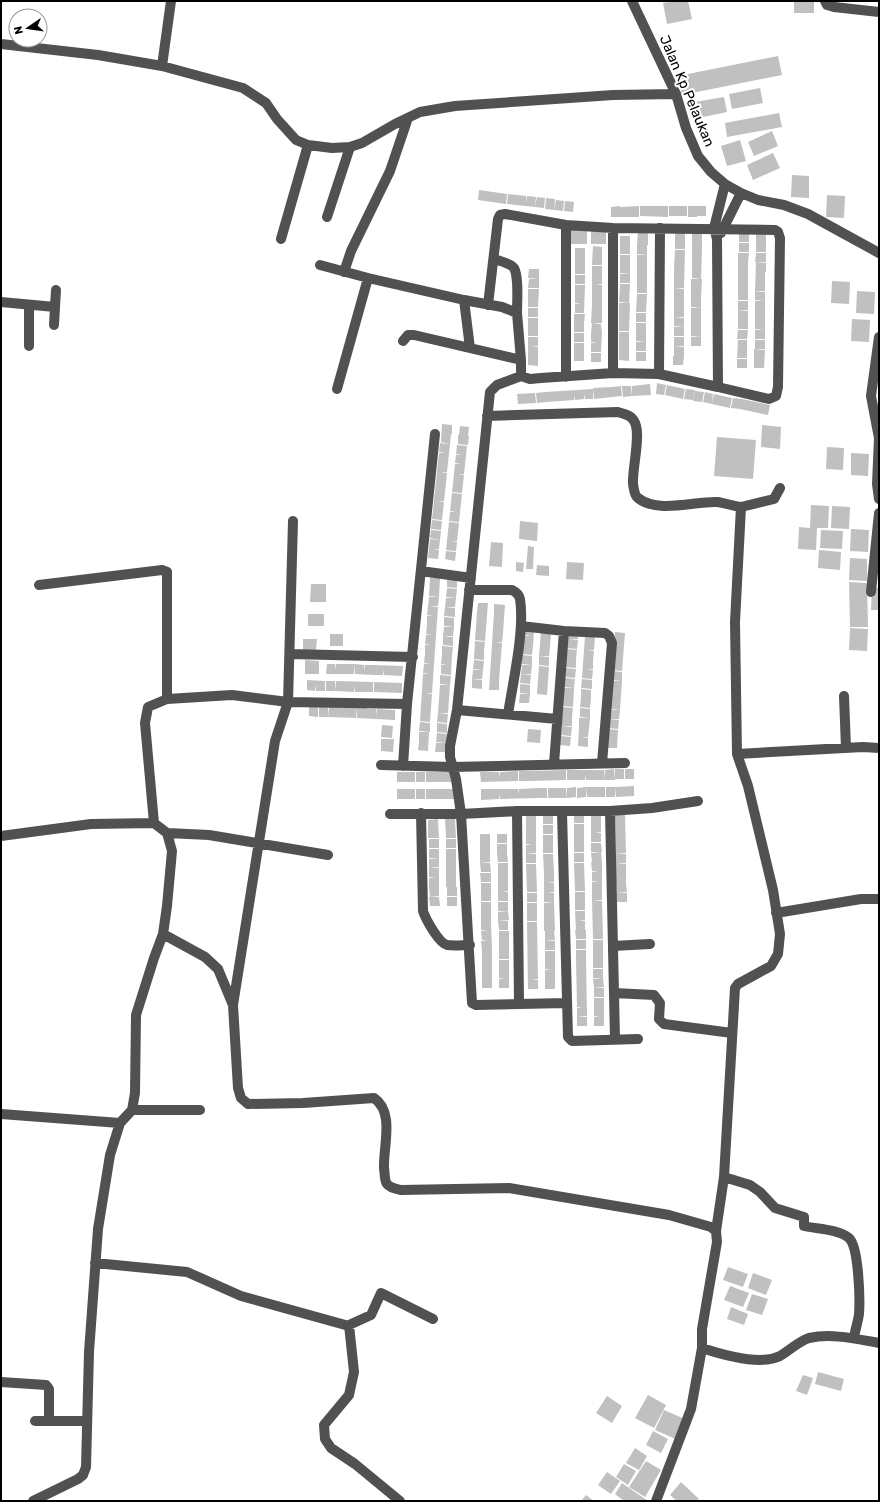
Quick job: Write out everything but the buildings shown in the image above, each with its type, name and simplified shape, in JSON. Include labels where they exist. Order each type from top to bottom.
[{"type":"street","points":[[162,66],[171,1]]},
{"type":"street","name":"Jalan Kp Pelaukan","points":[[636,1],[676,94],[686,128],[698,156],[711,172],[726,184],[741,193],[758,200],[784,205],[808,214],[879,253]]},
{"type":"street","points":[[825,1],[827,5],[834,7],[879,12]]},
{"type":"street","points":[[1,44],[98,55],[162,66],[243,88],[266,102],[289,134],[296,140],[308,145],[332,148],[350,147],[362,143],[420,112],[454,106],[613,95],[676,94]]},
{"type":"street","points":[[344,272],[351,251],[390,171],[408,118]]},
{"type":"street","points":[[281,239],[308,145]]},
{"type":"street","points":[[327,217],[350,147]]},
{"type":"street","points":[[718,387],[717,240],[726,184]]},
{"type":"street","points":[[719,229],[741,193]]},
{"type":"street","points":[[488,305],[498,219],[500,215],[507,213],[566,225],[613,228],[771,229],[778,232],[778,387],[776,396],[769,399],[659,374],[612,373],[530,379],[521,376],[493,388],[490,392],[457,710],[450,746],[452,767],[456,779],[461,814],[470,945],[472,1002],[476,1005],[566,1003]]},
{"type":"street","points":[[566,225],[566,377]]},
{"type":"street","points":[[612,373],[613,228]]},
{"type":"street","points":[[659,374],[660,228]]},
{"type":"street","points":[[494,259],[510,265],[514,269],[516,277],[521,376]]},
{"type":"street","points":[[320,266],[517,312]]},
{"type":"street","points":[[337,389],[368,278]]},
{"type":"street","points":[[54,325],[56,290]]},
{"type":"street","points":[[464,300],[470,348]]},
{"type":"street","points":[[1,302],[55,307]]},
{"type":"street","points":[[28,346],[29,305]]},
{"type":"street","points":[[404,341],[408,335],[414,335],[521,360]]},
{"type":"street","points":[[879,337],[871,396],[879,438],[876,484],[879,499]]},
{"type":"street","points":[[487,416],[618,412],[624,414],[635,421],[638,429],[633,479],[635,494],[639,499],[650,503],[678,507],[716,502],[741,507],[774,499],[780,488]]},
{"type":"street","points":[[404,766],[407,704],[435,434]]},
{"type":"street","points":[[656,1501],[691,1409],[702,1348],[702,1329],[717,1242],[716,1231],[724,1177],[735,988],[738,984],[771,966],[778,954],[780,934],[748,786],[737,754],[735,622],[741,507]]},
{"type":"street","points":[[871,592],[879,513]]},
{"type":"street","points":[[293,521],[288,702],[275,741],[233,1005],[238,1088],[241,1098],[248,1104],[303,1103],[374,1098],[382,1106],[387,1124],[384,1154],[385,1177],[387,1183],[392,1188],[401,1190],[509,1188],[669,1215],[710,1226],[716,1231]]},
{"type":"street","points":[[39,585],[162,570],[167,572],[167,699]]},
{"type":"street","points":[[421,572],[471,578]]},
{"type":"street","points":[[469,590],[503,589],[517,592],[520,597],[521,626],[508,714]]},
{"type":"street","points":[[521,626],[564,631],[605,633],[609,636],[612,643],[602,763]]},
{"type":"street","points":[[554,764],[564,631]]},
{"type":"street","points":[[290,654],[413,657]]},
{"type":"street","points":[[154,823],[145,715],[148,707],[167,699],[232,695],[288,702],[407,704]]},
{"type":"street","points":[[844,696],[846,748]]},
{"type":"street","points":[[457,710],[557,719]]},
{"type":"street","points":[[737,754],[846,748],[879,748]]},
{"type":"street","points":[[381,765],[452,767],[625,763]]},
{"type":"street","points":[[390,814],[461,814],[517,811],[610,811],[652,808],[698,801]]},
{"type":"street","points":[[517,811],[519,1003]]},
{"type":"street","points":[[610,811],[615,1039]]},
{"type":"street","points":[[562,812],[567,1034],[572,1041],[638,1039]]},
{"type":"street","points":[[421,813],[423,911],[428,923],[443,943],[470,945]]},
{"type":"street","points":[[1,836],[91,824],[154,823],[167,834],[172,850],[163,934],[136,1015],[135,1094],[132,1110],[120,1123],[110,1155],[98,1229],[86,1421],[86,1467],[83,1475],[33,1501]]},
{"type":"street","points":[[167,834],[209,835],[328,855]]},
{"type":"street","points":[[776,913],[861,899],[879,899]]},
{"type":"street","points":[[163,934],[205,957],[218,969],[233,1005]]},
{"type":"street","points":[[613,946],[650,944]]},
{"type":"street","points":[[614,993],[654,994],[660,1003],[659,1019],[664,1024],[732,1033]]},
{"type":"street","points":[[132,1110],[200,1110]]},
{"type":"street","points":[[1,1114],[120,1123]]},
{"type":"street","points":[[724,1177],[750,1185],[760,1192],[775,1208],[804,1217],[804,1226],[840,1234],[849,1238],[854,1245],[859,1294],[859,1313],[854,1338]]},
{"type":"street","points":[[95,1263],[187,1272],[241,1296],[349,1326],[371,1315],[382,1292],[433,1319]]},
{"type":"street","points":[[349,1326],[354,1372],[350,1395],[345,1402],[325,1421],[325,1439],[331,1448],[355,1464],[400,1501]]},
{"type":"street","points":[[702,1348],[726,1356],[769,1360],[807,1338],[829,1336],[854,1338],[879,1343]]},
{"type":"street","points":[[1,1382],[46,1385],[49,1389],[49,1421]]},
{"type":"street","points":[[35,1421],[86,1421]]}]
